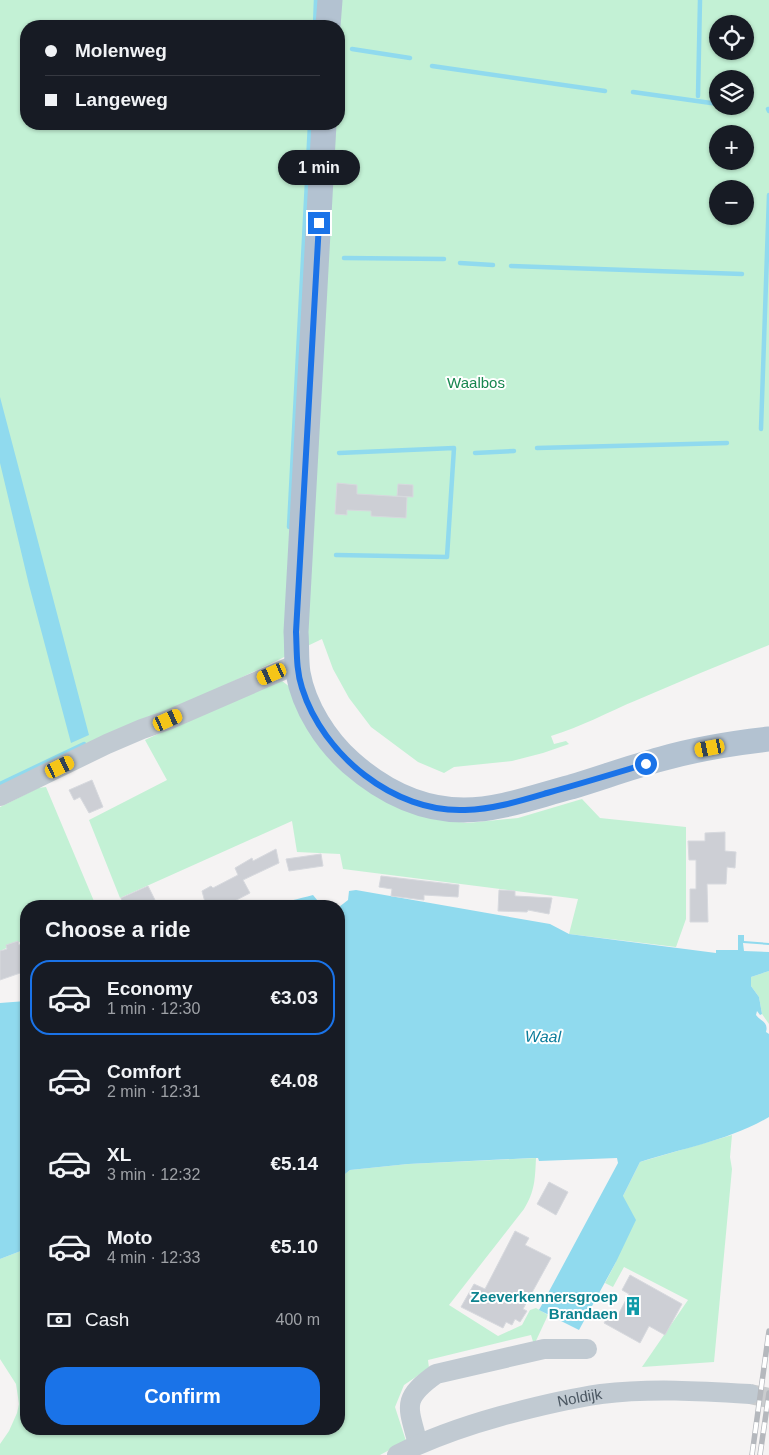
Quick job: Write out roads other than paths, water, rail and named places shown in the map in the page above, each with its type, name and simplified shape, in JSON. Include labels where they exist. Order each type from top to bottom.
[{"type":"main road","points":[[328,20],[330,0]]},
{"type":"main road","points":[[324,130],[296,632],[297,664],[302,690],[312,712],[332,742],[364,774],[409,800],[433,807],[463,810],[488,808],[518,802],[662,759],[721,746],[769,739]]},
{"type":"street","points":[[0,796],[107,744],[168,720],[297,664]]},
{"type":"street","points":[[418,1444],[408,1408],[413,1394],[436,1374],[544,1349],[586,1349]]},
{"type":"street","name":"Noldijk","points":[[397,1455],[444,1433],[549,1403],[602,1394],[647,1391],[699,1391],[750,1394]]},
{"type":"water","points":[[0,397],[89,735],[71,743],[29,585],[0,463]]},
{"type":"water","name":"Waal","points":[[356,890],[550,924],[569,934],[716,953],[716,950],[738,950],[738,935],[744,935],[744,941],[769,943],[769,945],[743,943],[744,951],[769,952],[769,971],[751,977],[751,986],[759,997],[762,1014],[760,1015],[757,1011],[756,1015],[765,1024],[766,1032],[769,1034],[769,1117],[722,1138],[640,1162],[623,1196],[636,1220],[616,1262],[579,1330],[539,1310],[618,1163],[617,1158],[539,1161],[538,1158],[532,1158],[408,1164],[350,1170],[345,1174],[345,902],[348,900],[349,891]]},
{"type":"water","points":[[313,895],[317,900],[294,900]]},
{"type":"water","points":[[20,1001],[20,1251],[0,1259],[0,1003]]},
{"type":"waterway","points":[[315,20],[316,0]]},
{"type":"waterway","points":[[698,96],[700,0]]},
{"type":"waterway","points":[[352,49],[410,58]]},
{"type":"waterway","points":[[432,66],[605,91]]},
{"type":"waterway","points":[[633,92],[709,103]]},
{"type":"waterway","points":[[289,527],[310,130]]},
{"type":"waterway","points":[[761,429],[769,195]]},
{"type":"waterway","points":[[344,258],[444,259]]},
{"type":"waterway","points":[[460,263],[493,265]]},
{"type":"waterway","points":[[511,266],[742,274]]},
{"type":"waterway","points":[[537,448],[727,443]]},
{"type":"waterway","points":[[336,555],[447,557],[454,448],[339,453]]},
{"type":"waterway","points":[[475,453],[514,451]]},
{"type":"waterway","points":[[0,784],[84,744]]},
{"type":"tunnel","points":[[750,1394],[769,1398]]},
{"type":"railway","points":[[752,1455],[769,1331]]},
{"type":"railway","points":[[760,1455],[769,1393]]},
{"type":"place","name":"Zeeverkennersgroep Brandaen","points":[[633,1306]]},
{"type":"park label","name":"Waalbos","points":[[476,383]]}]
